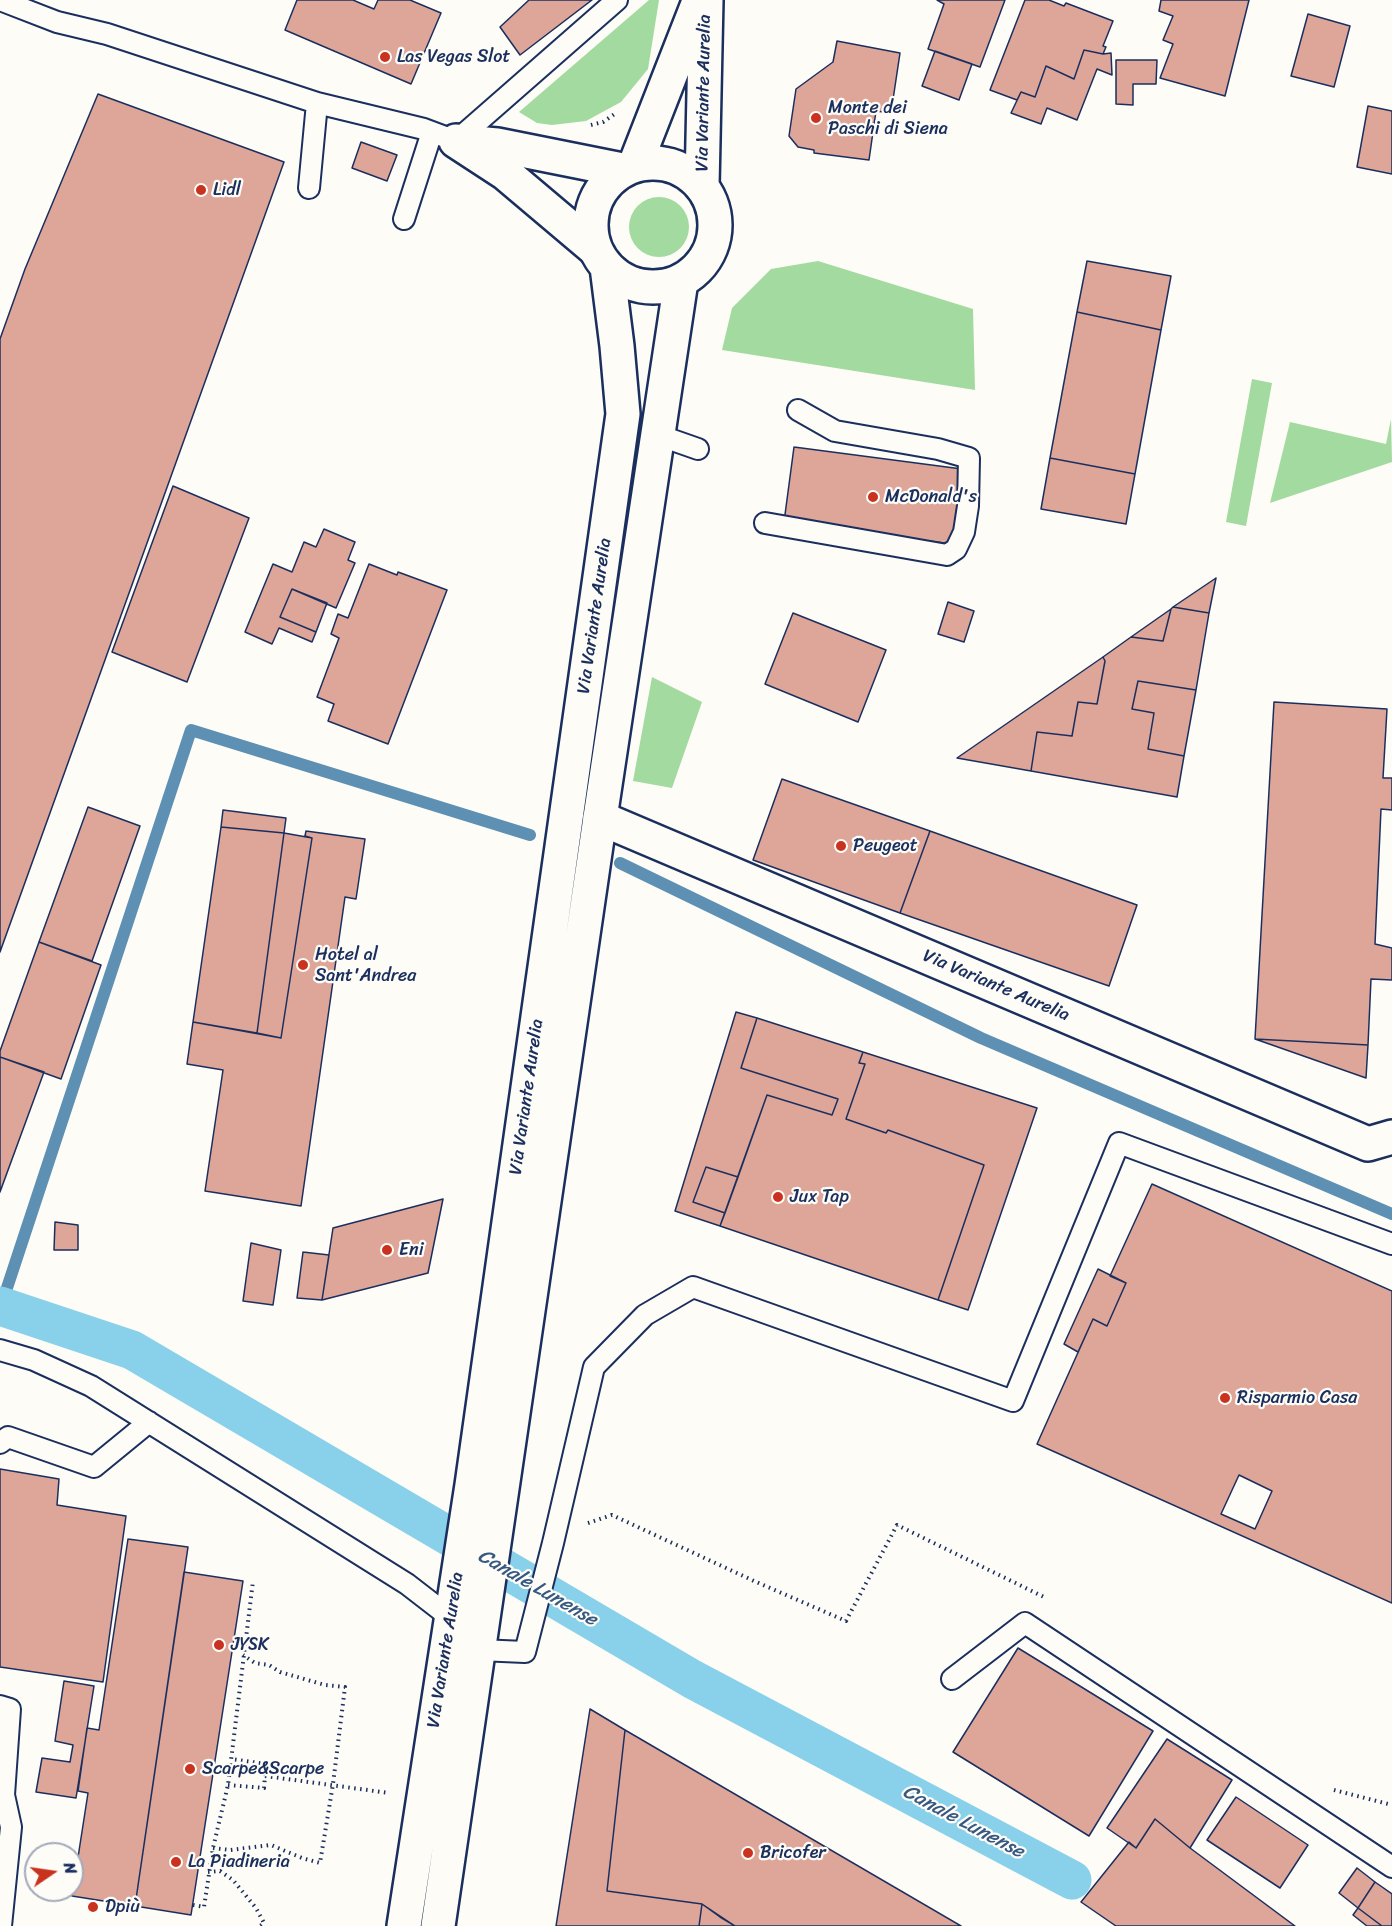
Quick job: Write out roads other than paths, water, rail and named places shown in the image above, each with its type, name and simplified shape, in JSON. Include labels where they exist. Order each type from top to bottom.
[{"type":"main road","name":"Via Variante Aurelia","points":[[629,168],[700,0]]},
{"type":"main road","name":"Via Variante Aurelia","points":[[702,186],[706,0]]},
{"type":"main road","points":[[444,136],[629,168]]},
{"type":"main road","points":[[444,136],[505,172],[601,258]]},
{"type":"main road","name":"Via Variante Aurelia","points":[[404,1926],[472,1485],[623,414],[617,346],[601,258],[591,232],[592,213],[597,197],[608,182],[629,168],[653,162],[671,165],[688,173],[702,186],[714,212],[715,225],[713,243],[706,258],[695,272],[681,281],[661,287],[641,287],[622,280],[601,258]]},
{"type":"main road","name":"Via Variante Aurelia","points":[[438,1926],[681,281]]},
{"type":"main road","name":"Via Variante Aurelia","points":[[600,818],[1368,1144],[1392,1137]]},
{"type":"lane","points":[[0,0],[57,22],[107,34],[318,103],[444,136]]},
{"type":"lane","points":[[404,219],[444,136],[617,0]]},
{"type":"lane","points":[[309,188],[318,103]]},
{"type":"lane","points":[[765,523],[947,555],[956,549],[964,532],[968,506],[969,458],[938,449],[835,431],[798,410]]},
{"type":"lane","points":[[658,435],[698,449]]},
{"type":"lane","points":[[479,1650],[525,1652],[594,1367],[645,1315],[693,1287],[1013,1401],[1119,1143],[1392,1244]]},
{"type":"lane","points":[[0,1350],[34,1360],[91,1386],[452,1611]]},
{"type":"lane","points":[[0,1443],[8,1437],[94,1467],[150,1422]]},
{"type":"lane","points":[[952,1679],[1025,1623],[1392,1867]]},
{"type":"lane","points":[[0,1706],[10,1708],[4,1795],[11,1827],[1,1926]]},
{"type":"waterway","points":[[1,1306],[191,730],[530,835]]},
{"type":"waterway","points":[[620,863],[981,1038],[1392,1214]]},
{"type":"waterway","name":"Canale Lunense","points":[[0,1306],[132,1350],[692,1679],[1072,1880]]},
{"type":"place","name":"Las Vegas Slot","points":[[385,57]]},
{"type":"place","name":"Monte dei Paschi di Siena","points":[[816,118]]},
{"type":"place","name":"Lidl","points":[[201,190]]},
{"type":"place","name":"McDonald's","points":[[873,497]]},
{"type":"place","name":"Peugeot","points":[[841,846]]},
{"type":"place","name":"Hotel al Sant'Andrea","points":[[303,965]]},
{"type":"place","name":"Jux Tap","points":[[778,1197]]},
{"type":"place","name":"Eni","points":[[387,1250]]},
{"type":"place","name":"Risparmio Casa","points":[[1225,1398]]},
{"type":"place","name":"JYSK","points":[[219,1645]]},
{"type":"place","name":"Scarpe&Scarpe","points":[[190,1769]]},
{"type":"place","name":"Bricofer","points":[[748,1853]]},
{"type":"place","name":"La Piadineria","points":[[176,1862]]},
{"type":"place","name":"Dpiù","points":[[93,1907]]}]
